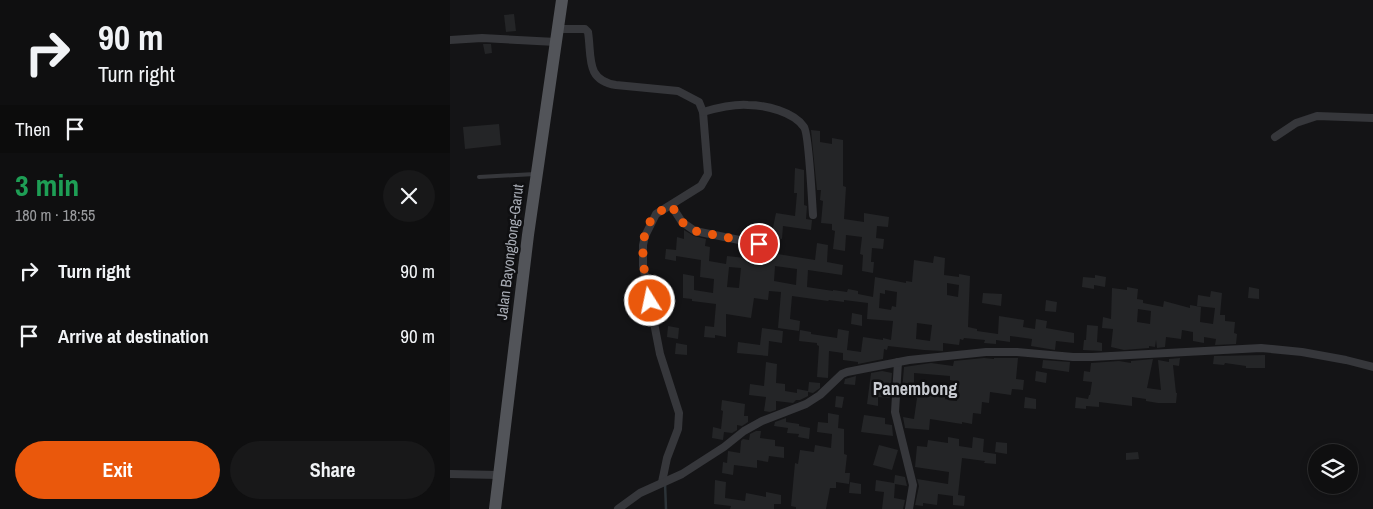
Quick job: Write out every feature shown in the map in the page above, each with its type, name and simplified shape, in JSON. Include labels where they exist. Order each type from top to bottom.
[{"type":"main road","name":"Jalan Bayongbong-Garut","points":[[495,509],[537,174],[562,0]]},
{"type":"street","points":[[450,40],[556,36],[585,29],[588,32],[593,72],[598,79],[607,84],[678,91],[698,102],[707,111],[708,174],[700,186],[656,214],[645,236],[643,245],[643,266],[660,354],[679,413],[678,429],[667,458],[663,482]]},
{"type":"street","points":[[707,111],[749,105],[782,112],[795,118],[804,127],[808,145],[813,215]]},
{"type":"street","points":[[1275,136],[1296,123],[1317,116],[1373,118]]},
{"type":"street","points":[[671,206],[682,222],[695,231],[759,244]]},
{"type":"street","points":[[618,509],[640,493],[675,478],[724,447],[744,431],[762,421],[806,404],[842,374],[866,368],[898,362],[1001,351],[1082,357],[1261,348],[1302,352],[1373,367]]},
{"type":"street","points":[[898,362],[895,412],[912,476],[913,493],[909,509]]},
{"type":"street","points":[[450,474],[499,475]]},
{"type":"lane","points":[[479,177],[537,174]]},
{"type":"building","points":[[514,14],[516,31],[506,32],[504,15]]},
{"type":"building","points":[[483,44],[491,44],[492,53],[485,54]]},
{"type":"building","points":[[499,124],[501,145],[465,149],[463,127]]},
{"type":"building","points":[[811,130],[820,131],[820,142],[832,144],[832,138],[843,140],[843,186],[846,187],[844,219],[864,222],[864,213],[889,217],[888,227],[877,226],[876,238],[884,239],[883,249],[872,248],[871,262],[874,262],[873,273],[862,271],[863,255],[860,254],[862,237],[846,235],[845,251],[833,249],[835,231],[832,230],[832,224],[821,223],[823,201],[820,200],[821,190],[817,190]]},
{"type":"building","points":[[795,168],[804,170],[804,205],[807,206],[806,219],[812,220],[811,230],[783,226],[782,239],[771,237],[776,213],[795,216],[797,193],[794,193]]},
{"type":"building","points":[[684,230],[694,236],[706,239],[705,246],[710,247],[709,261],[726,264],[727,256],[745,258],[746,249],[815,260],[817,243],[828,245],[827,262],[843,265],[842,275],[808,270],[807,287],[847,292],[848,289],[858,291],[858,294],[873,297],[875,277],[906,283],[906,281],[912,282],[914,260],[933,263],[934,256],[945,258],[944,275],[959,277],[959,274],[970,276],[968,327],[977,329],[977,331],[998,334],[999,316],[1024,320],[1023,327],[1035,329],[1036,319],[1047,321],[1046,328],[1074,333],[1074,343],[1056,341],[1055,350],[1031,346],[1032,339],[1010,336],[1010,342],[996,340],[996,344],[984,343],[985,340],[964,338],[963,340],[960,339],[959,345],[943,343],[943,351],[888,346],[887,350],[884,349],[883,359],[858,364],[858,362],[843,360],[843,353],[829,351],[828,378],[817,377],[819,346],[817,343],[799,341],[800,330],[811,332],[811,334],[837,338],[838,329],[849,331],[847,350],[861,352],[863,337],[891,340],[893,321],[867,319],[868,303],[844,300],[844,302],[828,301],[792,296],[790,319],[800,321],[799,331],[778,328],[781,292],[769,291],[768,300],[754,298],[751,318],[726,314],[726,337],[715,335],[715,338],[704,337],[705,326],[714,327],[716,304],[683,298],[683,274],[694,276],[694,290],[713,293],[714,279],[700,277],[701,260],[676,256],[676,261],[665,259],[666,249],[676,250],[677,237],[684,239]],"holes":[[[775,266],[797,269],[796,285],[774,281]],[[729,267],[741,268],[739,288],[727,287]],[[947,283],[959,285],[958,297],[947,295]],[[885,290],[897,292],[896,307],[892,306],[891,310],[879,308],[880,293],[885,294]],[[917,323],[932,325],[930,341],[916,339]]]},
{"type":"building","points":[[1095,275],[1106,277],[1105,287],[1094,285],[1094,289],[1082,287],[1083,277],[1095,278]]},
{"type":"building","points":[[1127,287],[1138,289],[1137,299],[1143,300],[1143,303],[1163,307],[1164,301],[1190,308],[1190,305],[1201,307],[1200,322],[1213,324],[1215,308],[1197,306],[1198,295],[1210,297],[1211,291],[1222,293],[1220,315],[1225,315],[1225,321],[1235,322],[1236,344],[1215,345],[1216,339],[1204,337],[1204,343],[1193,341],[1193,332],[1182,330],[1181,339],[1166,337],[1165,347],[1157,348],[1156,340],[1155,347],[1149,346],[1149,348],[1124,350],[1111,347],[1113,329],[1102,328],[1103,317],[1111,319],[1112,288],[1127,290]],"holes":[[[1138,309],[1151,311],[1150,324],[1137,322]]]},
{"type":"building","points":[[1249,287],[1259,289],[1259,299],[1248,298]]},
{"type":"building","points":[[983,293],[1002,294],[1001,306],[982,303]]},
{"type":"building","points":[[659,294],[670,296],[669,306],[658,305]]},
{"type":"building","points":[[1046,300],[1057,302],[1056,312],[1045,311]]},
{"type":"building","points":[[852,313],[862,315],[862,326],[851,324]]},
{"type":"building","points":[[1087,325],[1098,326],[1097,342],[1102,343],[1102,351],[1083,350]]},
{"type":"building","points":[[668,326],[679,328],[678,339],[667,337]]},
{"type":"building","points":[[762,328],[783,331],[782,343],[769,341],[768,356],[737,353],[738,342],[760,345]]},
{"type":"building","points":[[676,343],[687,345],[687,355],[675,354]]},
{"type":"building","points":[[1265,355],[1265,368],[1246,368],[1246,366],[1225,363],[1224,365],[1213,364],[1214,356]]},
{"type":"building","points":[[984,358],[1018,358],[1016,379],[1024,380],[1023,390],[1012,389],[1011,395],[990,392],[989,403],[982,402],[981,414],[973,413],[972,424],[930,419],[929,430],[905,428],[903,417],[914,419],[917,398],[915,397],[916,393],[902,391],[904,367],[931,363],[953,366],[954,361]],"holes":[[[914,373],[950,376],[950,380],[959,382],[957,401],[927,394],[927,388],[914,386]]]},
{"type":"building","points":[[1180,358],[1179,366],[1173,365],[1177,393],[1176,403],[1158,403],[1132,397],[1132,406],[1099,402],[1099,407],[1086,406],[1086,409],[1075,408],[1076,397],[1088,399],[1090,395],[1092,382],[1083,381],[1084,371],[1090,372],[1091,363],[1119,361],[1131,363],[1131,361],[1153,359],[1147,388],[1161,390],[1158,360],[1169,362],[1169,359]]},
{"type":"building","points":[[1043,360],[1070,362],[1069,372],[1042,368]]},
{"type":"building","points":[[766,362],[777,364],[776,383],[785,384],[785,391],[797,393],[797,389],[808,391],[808,396],[793,403],[776,401],[776,410],[764,411],[766,397],[749,395],[750,384],[764,386]]},
{"type":"building","points":[[882,371],[892,373],[890,398],[878,397],[878,406],[867,404],[871,373]]},
{"type":"building","points":[[1036,371],[1047,373],[1046,383],[1035,381]]},
{"type":"building","points":[[856,376],[855,385],[844,384],[845,379]]},
{"type":"building","points":[[809,382],[820,383],[820,388],[813,393],[808,392]]},
{"type":"building","points":[[836,396],[844,397],[842,408],[835,407]]},
{"type":"building","points":[[1025,397],[1036,399],[1036,409],[1024,408]]},
{"type":"building","points":[[722,400],[745,404],[744,416],[748,416],[748,422],[742,426],[737,425],[737,430],[732,433],[724,432],[723,440],[712,438],[713,427],[721,429]]},
{"type":"building","points":[[828,413],[839,415],[838,428],[844,429],[844,454],[847,455],[845,473],[850,473],[849,484],[836,482],[836,488],[830,488],[826,509],[796,509],[796,507],[791,506],[795,463],[798,464],[800,450],[814,452],[815,445],[831,448],[832,434],[817,432],[818,422],[828,423]]},
{"type":"building","points":[[864,415],[885,418],[885,424],[892,425],[893,436],[861,432]]},
{"type":"building","points":[[786,418],[786,422],[810,428],[809,439],[798,437],[799,434],[787,433],[788,428],[774,426],[775,422]]},
{"type":"building","points":[[761,431],[760,438],[775,440],[775,446],[784,447],[784,458],[769,456],[768,462],[757,460],[757,468],[734,465],[733,475],[722,473],[723,462],[727,463],[728,451],[740,453],[741,441],[743,439],[749,440],[750,434]]},
{"type":"building","points":[[948,437],[959,439],[959,446],[972,448],[973,437],[984,439],[983,452],[996,454],[996,464],[962,458],[958,495],[965,496],[964,506],[953,505],[953,496],[938,494],[937,505],[923,503],[923,506],[915,505],[919,486],[917,479],[948,484],[949,472],[915,467],[917,446],[927,447],[928,440],[948,443]]},
{"type":"building","points":[[996,442],[1007,443],[1007,454],[995,452]]},
{"type":"building","points":[[879,445],[898,450],[892,470],[873,465]]},
{"type":"building","points":[[1138,452],[1139,459],[1126,460],[1126,453]]},
{"type":"building","points":[[895,475],[905,477],[907,486],[895,484],[894,498],[905,500],[903,509],[882,509],[884,492],[875,491],[876,480],[894,483]]},
{"type":"building","points":[[715,480],[726,482],[725,498],[745,501],[746,493],[766,497],[766,492],[781,495],[781,504],[774,504],[774,509],[730,509],[731,506],[714,504]]},
{"type":"building","points":[[850,482],[861,484],[861,494],[849,493]]},
{"type":"waterway","points":[[665,483],[666,509]]},
{"type":"district","name":"Panembong","points":[[915,389]]},
{"type":"route","points":[[650,301],[643,266],[643,245],[653,218],[671,205],[682,222],[695,231],[759,244]]}]
